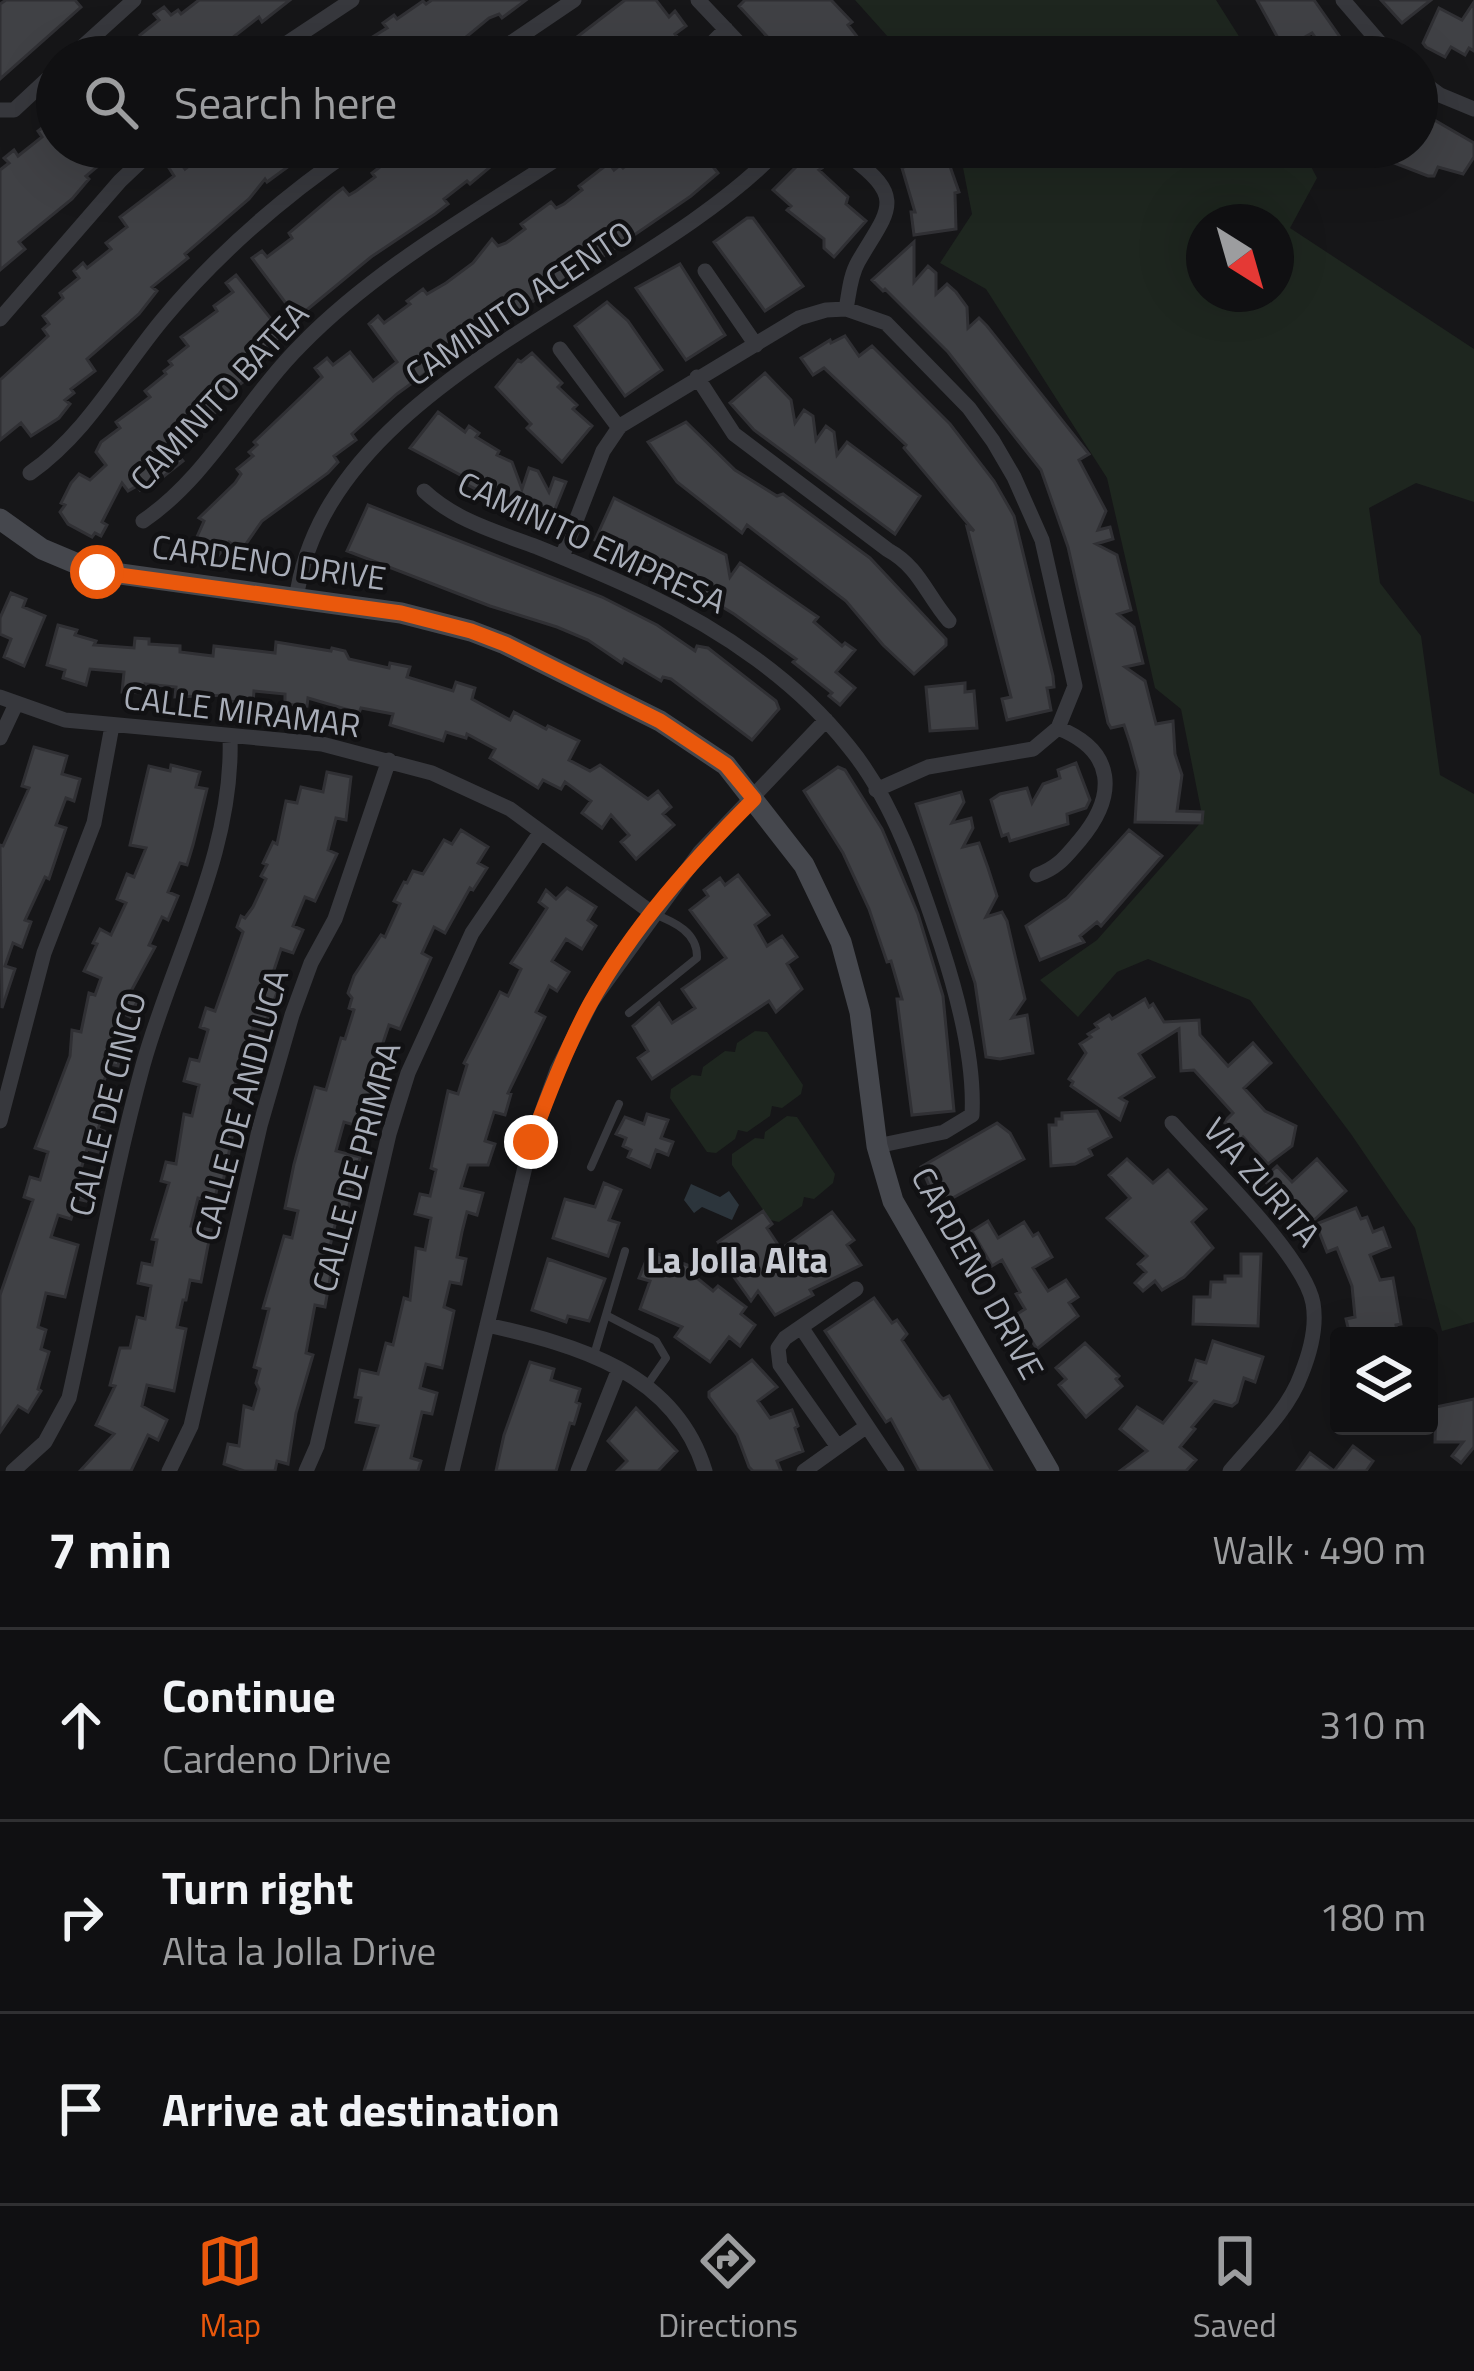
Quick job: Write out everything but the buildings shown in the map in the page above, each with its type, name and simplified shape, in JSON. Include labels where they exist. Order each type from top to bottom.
[{"type":"street","points":[[94,36],[134,0]]},
{"type":"street","points":[[298,36],[352,0]]},
{"type":"street","points":[[521,36],[574,0]]},
{"type":"street","points":[[698,0],[732,36]]},
{"type":"street","points":[[1343,0],[1374,36]]},
{"type":"street","points":[[719,36],[726,29]]},
{"type":"street","points":[[0,110],[14,110],[36,90]]},
{"type":"street","points":[[1438,94],[1474,110]]},
{"type":"street","points":[[0,319],[135,168]]},
{"type":"street","points":[[30,473],[64,449],[200,276],[244,233],[329,168]]},
{"type":"street","name":"CAMINITO BATEA","points":[[143,521],[172,501],[299,346],[367,286],[543,168]]},
{"type":"street","name":"CAMINITO ACENTO","points":[[296,600],[312,540],[332,497],[373,445],[474,363],[700,219],[761,168]]},
{"type":"street","points":[[846,309],[855,268],[882,226],[888,196],[882,180],[865,168]]},
{"type":"street","points":[[706,271],[756,345]]},
{"type":"street","points":[[562,557],[603,451],[619,428],[800,318],[846,309],[886,323],[969,408],[1014,477],[1042,540],[1075,686],[1058,728],[1033,749],[928,767],[876,790]]},
{"type":"street","points":[[560,349],[619,428]]},
{"type":"street","points":[[697,377],[734,434],[912,563],[927,594],[949,621]]},
{"type":"street","name":"CAMINITO EMPRESA","points":[[424,491],[447,512],[654,598],[756,657],[851,749],[912,863],[950,974],[974,1089],[972,1115],[944,1132],[877,1146]]},
{"type":"street","name":"CARDENO DRIVE","points":[[0,519],[42,549],[92,570],[401,613],[505,644],[660,721],[726,765],[804,865],[841,942],[860,1012],[877,1146],[893,1202],[1049,1471]]},
{"type":"street","name":"CALLE MIRAMAR","points":[[0,697],[65,720],[322,744],[432,772],[510,809],[652,913]]},
{"type":"street","points":[[0,737],[16,704]]},
{"type":"street","points":[[452,1471],[531,1142],[557,1070],[592,1000],[652,913],[700,852],[826,720]]},
{"type":"street","points":[[0,1121],[44,952],[94,823],[112,726]]},
{"type":"street","points":[[1037,875],[1056,868],[1096,821],[1106,789],[1105,771],[1096,752],[1078,736],[1058,728]]},
{"type":"street","name":"CALLE DE CINCO","points":[[13,1471],[45,1442],[69,1398],[142,1067],[222,826],[230,737]]},
{"type":"street","name":"CALLE DE ANDLUCA","points":[[170,1471],[191,1426],[260,1126],[292,1015],[334,919],[388,760]]},
{"type":"street","name":"CALLE DE PRIMRA","points":[[306,1471],[408,1073],[472,933],[540,832]]},
{"type":"street","name":"VIA ZURITA","points":[[1172,1123],[1285,1251],[1305,1279],[1313,1302],[1315,1326],[1301,1376],[1230,1471]]},
{"type":"street","points":[[838,1447],[781,1365],[778,1348],[785,1338],[856,1289]]},
{"type":"street","points":[[487,1325],[562,1342],[647,1385],[681,1420],[705,1471]]},
{"type":"street","points":[[801,1327],[897,1471]]},
{"type":"street","points":[[578,1471],[620,1369]]},
{"type":"street","points":[[805,1471],[867,1426]]},
{"type":"lane","points":[[629,1013],[697,958],[698,946],[689,933],[652,913]]},
{"type":"lane","points":[[591,1167],[619,1104]]},
{"type":"lane","points":[[594,1355],[625,1251]]},
{"type":"lane","points":[[606,1315],[656,1340],[665,1358],[647,1385]]},
{"type":"shaded area","points":[[855,0],[1216,0],[1239,36],[887,36]]},
{"type":"shaded area","points":[[963,168],[1312,168],[1317,178],[1294,221],[1294,204],[1186,204],[1186,312],[1294,312],[1294,231],[1474,349],[1474,502],[1416,483],[1369,508],[1380,583],[1421,636],[1440,775],[1474,794],[1474,1322],[1442,1331],[1415,1228],[1250,1000],[1148,959],[1117,972],[1078,1017],[1040,980],[1097,940],[1203,820],[1181,709],[1155,688],[1107,478],[986,289],[940,263],[972,214]]},
{"type":"shaded area","points":[[755,1031],[767,1032],[803,1085],[801,1094],[782,1108],[772,1106],[770,1116],[747,1132],[738,1130],[735,1139],[716,1153],[707,1152],[670,1098],[671,1089],[692,1075],[701,1076],[703,1067],[725,1051],[735,1052],[737,1043]]},
{"type":"shaded area","points":[[787,1116],[797,1117],[835,1174],[833,1183],[814,1199],[804,1197],[802,1206],[779,1222],[770,1220],[732,1165],[732,1154],[755,1138],[764,1139],[765,1132]]},
{"type":"shaded area","points":[[691,1184],[720,1197],[729,1191],[739,1205],[732,1220],[702,1207],[694,1213],[684,1200]]},
{"type":"district","name":"La Jolla Alta","points":[[737,1259]]},
{"type":"route","points":[[97,572],[401,613],[471,631],[660,721],[704,747],[754,799],[700,852],[592,1000],[557,1070],[531,1142]]}]
